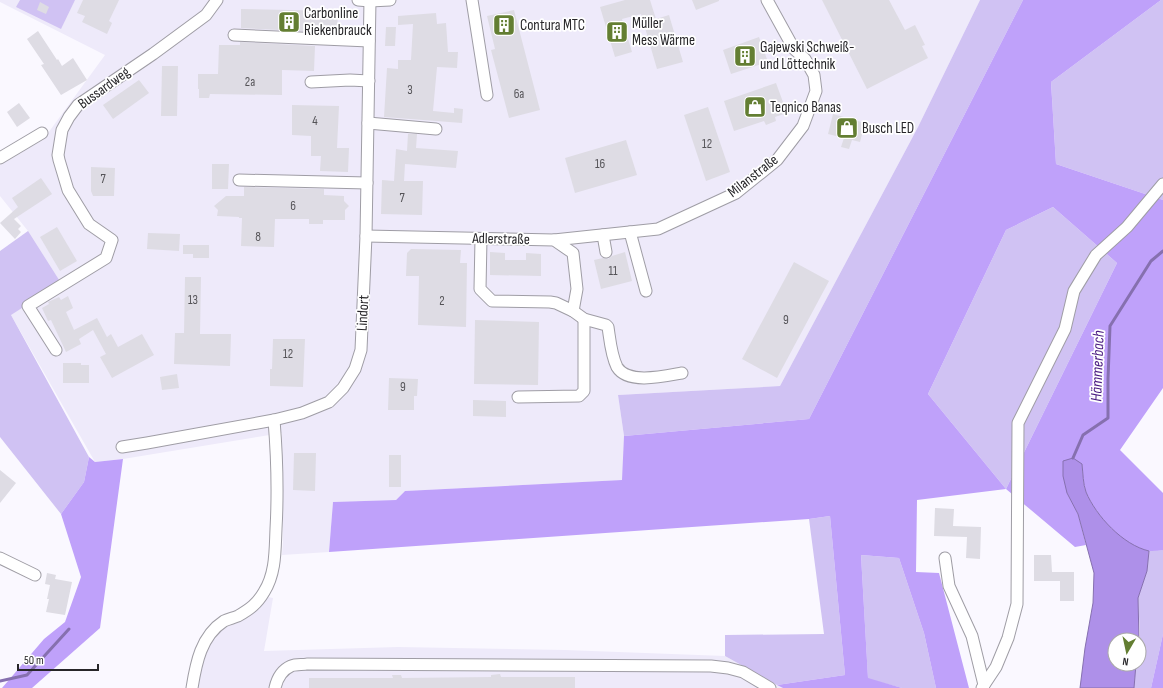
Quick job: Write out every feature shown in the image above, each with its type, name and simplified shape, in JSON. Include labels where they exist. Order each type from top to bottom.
[{"type":"street","name":"Bussardweg","points":[[56,350],[28,306],[106,258],[112,240],[89,224],[68,190],[58,155],[62,130],[78,105],[153,54],[206,15],[217,0]]},
{"type":"street","points":[[358,0],[390,0]]},
{"type":"street","points":[[472,0],[487,95]]},
{"type":"street","name":"Milanstraße","points":[[554,240],[658,229],[736,193],[777,160],[803,126],[816,91],[814,74],[805,59],[794,49],[768,0]]},
{"type":"street","name":"Lindort","points":[[122,447],[274,420],[302,413],[329,402],[343,388],[356,369],[361,350],[366,236],[370,1]]},
{"type":"street","points":[[234,36],[369,41]]},
{"type":"street","points":[[311,82],[350,80],[369,81]]},
{"type":"street","points":[[368,123],[436,129]]},
{"type":"street","points":[[0,158],[42,133]]},
{"type":"street","points":[[239,180],[367,183]]},
{"type":"street","points":[[983,687],[996,667],[1008,638],[1017,604],[1018,422],[1065,329],[1074,291],[1092,261],[1096,255],[1127,227],[1163,184]]},
{"type":"street","points":[[630,232],[646,291]]},
{"type":"street","points":[[603,235],[606,252]]},
{"type":"street","name":"Adlerstraße","points":[[366,236],[554,240]]},
{"type":"street","points":[[482,238],[480,289],[492,301],[556,303],[584,319],[606,325],[608,327],[614,358],[618,368],[624,373],[635,377],[646,378],[682,374]]},
{"type":"street","points":[[554,240],[573,253],[577,289],[572,311]]},
{"type":"street","points":[[518,397],[579,396],[584,391],[584,319]]},
{"type":"street","points":[[192,688],[200,652],[207,638],[214,628],[251,608],[265,590],[272,572],[275,558],[277,506],[277,459],[274,420]]},
{"type":"street","points":[[0,558],[35,575]]},
{"type":"street","points":[[945,558],[949,586],[972,636],[983,687]]},
{"type":"street","points":[[275,688],[277,680],[282,672],[291,666],[307,664],[711,666],[743,672],[770,688]]},
{"type":"shaded area","points":[[0,0],[980,0],[918,127],[780,386],[618,395],[624,436],[623,480],[405,491],[396,500],[333,502],[329,552],[282,555],[282,433],[123,459],[95,462],[11,315],[28,231],[0,196],[0,165],[43,140],[105,55],[0,2]]},
{"type":"shaded area","points":[[20,0],[75,0],[61,29],[16,7]]},
{"type":"shaded area","points":[[980,0],[1023,0],[809,419],[624,436],[618,395],[780,386],[918,127]]},
{"type":"shaded area","points":[[1023,0],[1161,0],[1051,82],[1056,164],[1163,200],[1163,388],[1120,450],[1163,493],[1163,550],[1149,551],[1132,545],[1124,540],[1109,526],[1090,501],[1086,492],[1082,464],[1067,493],[1078,514],[1086,545],[1075,547],[1006,489],[917,500],[916,572],[939,573],[969,688],[936,688],[924,633],[899,558],[861,555],[868,678],[902,688],[783,688],[777,685],[845,675],[830,516],[809,519],[329,552],[333,502],[396,500],[405,491],[622,480],[624,436],[809,419]],"holes":[[[1053,207],[1117,263],[1006,489],[928,394],[1006,230]]]},
{"type":"shaded area","points":[[1163,0],[1163,200],[1056,164],[1051,82]]},
{"type":"shaded area","points":[[1053,207],[1117,263],[1006,489],[928,394],[1006,230]]},
{"type":"shaded area","points":[[28,231],[61,283],[11,315],[89,457],[84,482],[61,514],[0,437],[0,251]]},
{"type":"shaded area","points":[[89,457],[95,462],[123,459],[100,628],[32,688],[2,688],[44,639],[65,622],[81,577],[61,514],[84,482]]},
{"type":"shaded area","points":[[1073,458],[1082,464],[1086,492],[1103,520],[1130,543],[1149,551],[1147,571],[1138,598],[1139,632],[1107,632],[1107,672],[1135,672],[1134,688],[1080,688],[1093,603],[1094,573],[1078,514],[1067,493],[1063,476],[1063,461]]},
{"type":"shaded area","points":[[830,516],[845,675],[777,685],[725,656],[725,635],[824,634],[809,519]]},
{"type":"shaded area","points":[[1163,550],[1163,634],[1151,688],[1134,688],[1135,672],[1147,672],[1147,632],[1140,632],[1138,598],[1147,571],[1149,551]]},
{"type":"shaded area","points":[[861,555],[899,558],[924,633],[936,688],[902,688],[868,679]]},
{"type":"shaded area","points":[[268,597],[273,598],[264,651],[398,647],[565,650],[725,656],[783,688],[197,688],[203,656],[215,635],[226,627],[240,622],[259,609]]},
{"type":"shaded area","points":[[1163,634],[1163,688],[1151,688]]},
{"type":"building","points":[[83,0],[119,0],[109,21],[112,23],[107,34],[82,22],[85,16],[77,13]]},
{"type":"building","points":[[625,0],[650,0],[656,19],[669,15],[683,62],[657,69],[641,14],[622,19],[632,52],[615,57],[600,7]]},
{"type":"building","points":[[692,0],[719,0],[719,1],[696,10]]},
{"type":"building","points":[[822,0],[889,0],[905,30],[915,25],[925,45],[922,46],[928,58],[867,89]]},
{"type":"building","points":[[40,2],[49,7],[46,14],[37,10]]},
{"type":"building","name":"Carbonline Riekenbrauck","points":[[241,9],[338,11],[337,33],[241,28]]},
{"type":"building","points":[[514,10],[540,110],[509,118],[491,50],[495,49],[487,16]]},
{"type":"building","points":[[436,13],[437,24],[446,23],[448,52],[458,52],[457,68],[437,67],[433,111],[454,113],[454,108],[463,109],[462,123],[384,117],[387,68],[398,69],[398,60],[411,60],[413,24],[398,25],[398,16]]},
{"type":"building","points":[[386,27],[396,27],[395,46],[385,46]]},
{"type":"building","points":[[38,31],[62,66],[73,58],[87,80],[61,95],[41,65],[44,64],[27,39]]},
{"type":"building","name":"Gajewski Schweiß- und Löttechnik","points":[[759,37],[768,62],[731,74],[723,50]]},
{"type":"building","points":[[240,42],[315,46],[314,71],[282,70],[282,95],[210,94],[209,98],[199,98],[198,74],[218,74],[219,45],[240,45]]},
{"type":"building","points":[[162,66],[178,66],[177,116],[161,116]]},
{"type":"building","points":[[139,80],[149,93],[113,119],[103,105]]},
{"type":"building","name":"Teqnico Banas","points":[[776,83],[787,113],[775,117],[776,121],[766,125],[764,121],[734,131],[724,101]]},
{"type":"building","points":[[19,103],[30,118],[17,127],[7,112]]},
{"type":"building","points":[[292,105],[339,106],[337,148],[349,148],[348,172],[320,171],[321,156],[311,156],[311,136],[292,135]]},
{"type":"building","points":[[708,107],[730,172],[706,181],[684,115]]},
{"type":"building","name":"Busch LED","points":[[833,114],[865,123],[860,142],[852,140],[849,149],[841,147],[844,138],[828,134]]},
{"type":"building","points":[[408,134],[417,134],[416,148],[458,151],[456,168],[405,164],[404,181],[423,181],[422,215],[381,214],[382,180],[394,181],[396,149],[407,151]]},
{"type":"building","points":[[626,140],[637,175],[575,193],[565,158]]},
{"type":"building","points":[[212,164],[229,164],[228,189],[212,189]]},
{"type":"building","points":[[91,167],[115,168],[114,196],[93,196],[91,191]]},
{"type":"building","points":[[41,178],[52,194],[14,219],[21,226],[18,229],[21,232],[15,239],[0,223],[18,207],[12,198]]},
{"type":"building","points":[[244,187],[324,189],[324,195],[344,196],[344,201],[349,206],[345,210],[345,220],[323,220],[323,224],[309,224],[309,219],[275,219],[274,247],[241,246],[242,218],[217,216],[218,210],[214,206],[226,196],[244,196]]},
{"type":"building","points":[[57,227],[77,261],[60,271],[40,237]]},
{"type":"building","points":[[148,233],[180,234],[179,251],[147,249]]},
{"type":"building","points":[[183,245],[209,245],[209,258],[193,258],[193,254],[183,254]]},
{"type":"building","points":[[411,249],[461,250],[460,263],[467,263],[466,327],[418,325],[419,276],[406,276],[407,253]]},
{"type":"building","points":[[490,252],[505,253],[505,260],[526,260],[526,253],[541,254],[541,276],[490,275]]},
{"type":"building","points":[[625,252],[632,281],[601,289],[594,260],[603,258],[608,259],[612,256]]},
{"type":"building","points":[[794,262],[829,281],[777,378],[742,359]]},
{"type":"building","points":[[185,277],[201,277],[200,334],[231,334],[230,366],[174,364],[175,333],[184,333]]},
{"type":"building","points":[[68,296],[73,308],[66,312],[74,330],[97,318],[107,337],[111,334],[118,347],[142,334],[154,355],[112,378],[100,357],[106,354],[93,330],[79,339],[81,344],[66,352],[51,320],[48,321],[42,308],[49,304],[48,302],[59,297],[61,300]]},
{"type":"building","points":[[475,320],[539,322],[538,385],[474,384]]},
{"type":"building","points":[[273,339],[305,339],[303,387],[270,386]]},
{"type":"building","points":[[63,363],[81,363],[81,365],[89,365],[89,383],[63,383]]},
{"type":"building","points":[[177,374],[179,388],[162,390],[160,377]]},
{"type":"building","points":[[389,378],[418,379],[417,396],[414,396],[414,410],[388,410]]},
{"type":"building","points":[[473,400],[506,401],[506,417],[473,416]]},
{"type":"building","points":[[294,453],[316,453],[315,491],[293,490]]},
{"type":"building","points":[[389,455],[401,455],[401,487],[389,487]]},
{"type":"building","points":[[0,470],[16,483],[0,503]]},
{"type":"building","points":[[935,508],[954,509],[953,526],[981,527],[980,559],[966,558],[967,537],[934,536]]},
{"type":"building","points":[[1034,555],[1051,555],[1052,572],[1074,572],[1074,601],[1060,601],[1060,581],[1034,581]]},
{"type":"building","points":[[47,573],[56,575],[55,579],[72,582],[65,615],[46,612],[50,585],[45,584]]},
{"type":"building","points":[[500,674],[501,677],[575,677],[575,688],[309,688],[309,678],[393,678],[392,675],[401,675],[402,678],[491,677],[491,675]]},
{"type":"waterway","name":"Hämmerbach","points":[[1073,458],[1083,435],[1108,418],[1110,326],[1151,261],[1163,251]]},
{"type":"waterway","points":[[0,681],[27,675],[69,629]]},
{"type":"place","name":"Carbonline Riekenbrauck","points":[[289,22]]},
{"type":"place","name":"Contura MTC","points":[[504,25]]},
{"type":"place","name":"Müller Mess Wärme","points":[[617,32]]},
{"type":"place","name":"Gajewski Schweiß- und Löttechnik","points":[[745,56]]},
{"type":"place","name":"Teqnico Banas","points":[[755,107]]},
{"type":"place","name":"Busch LED","points":[[847,128]]}]
